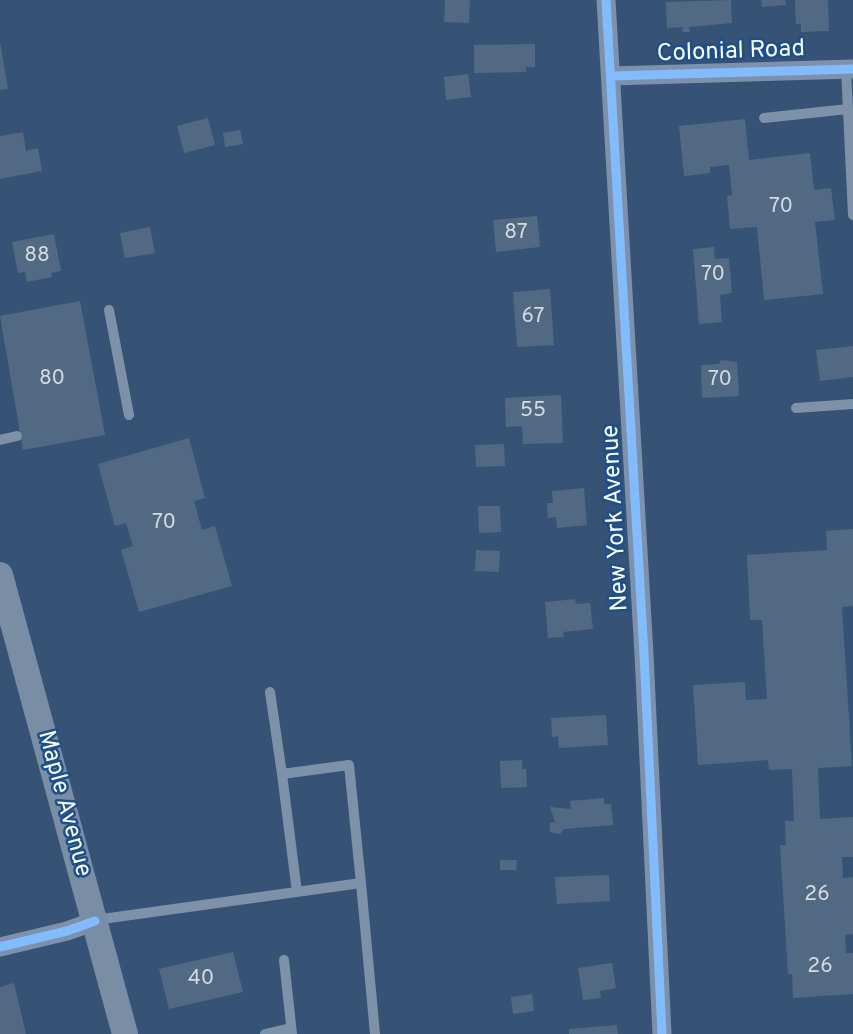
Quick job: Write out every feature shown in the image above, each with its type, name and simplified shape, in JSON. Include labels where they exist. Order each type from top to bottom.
[{"type":"main road","name":"Maple Avenue","points":[[0,575],[125,1034]]},
{"type":"street","name":"New York Avenue","points":[[606,0],[662,1034]]},
{"type":"street","name":"Colonial Road","points":[[611,76],[849,69]]},
{"type":"street","points":[[0,947],[67,931],[95,920]]},
{"type":"lane","points":[[849,69],[853,215]]},
{"type":"lane","points":[[764,118],[848,109]]},
{"type":"lane","points":[[110,310],[129,415]]},
{"type":"lane","points":[[796,408],[853,404]]},
{"type":"lane","points":[[0,440],[16,436]]},
{"type":"lane","points":[[270,692],[297,892]]},
{"type":"lane","points":[[282,774],[349,765],[375,1034]]},
{"type":"lane","points":[[95,920],[360,883]]},
{"type":"lane","points":[[265,1034],[291,1031],[284,960]]},
{"type":"building","points":[[445,0],[470,0],[469,23],[444,22]]},
{"type":"building","points":[[731,0],[732,23],[689,27],[690,32],[682,32],[683,27],[667,28],[666,2]]},
{"type":"building","points":[[761,0],[785,0],[786,5],[762,7]]},
{"type":"building","points":[[795,0],[828,0],[829,31],[801,32],[801,24],[796,24]]},
{"type":"building","points":[[0,42],[8,89],[0,90]]},
{"type":"building","points":[[535,44],[535,67],[526,67],[526,72],[474,73],[474,45]]},
{"type":"building","points":[[468,74],[471,97],[446,100],[444,77]]},
{"type":"building","points":[[208,118],[215,145],[184,153],[177,126]]},
{"type":"building","points":[[745,119],[749,160],[810,153],[814,190],[831,188],[835,220],[815,222],[823,294],[764,300],[757,227],[730,229],[727,196],[732,195],[729,165],[710,167],[710,173],[684,176],[679,126]]},
{"type":"building","points":[[240,130],[243,144],[225,147],[223,133]]},
{"type":"building","points":[[23,132],[26,151],[38,148],[42,171],[0,179],[0,136]]},
{"type":"building","points":[[537,216],[540,247],[496,252],[493,220]]},
{"type":"building","points":[[150,227],[155,253],[125,258],[120,233]]},
{"type":"building","points":[[54,234],[61,271],[51,273],[52,277],[27,282],[25,272],[18,273],[12,242]]},
{"type":"building","points":[[714,247],[715,259],[729,258],[732,293],[720,295],[722,322],[699,324],[693,249]]},
{"type":"building","points":[[550,289],[554,345],[517,347],[513,292]]},
{"type":"building","points":[[80,301],[105,435],[23,450],[0,316]]},
{"type":"building","points":[[853,346],[853,377],[820,381],[816,350]]},
{"type":"building","points":[[721,360],[737,362],[739,396],[702,398],[701,365],[719,364]]},
{"type":"building","points":[[561,395],[563,443],[523,444],[522,426],[506,427],[505,398]]},
{"type":"building","points":[[189,438],[205,498],[194,501],[202,530],[215,526],[232,586],[139,612],[121,550],[133,546],[126,523],[115,526],[98,464]]},
{"type":"building","points":[[504,444],[505,466],[476,467],[475,445]]},
{"type":"building","points":[[584,488],[587,525],[557,528],[556,517],[548,518],[547,503],[553,503],[552,491]]},
{"type":"building","points":[[478,506],[500,506],[501,532],[479,533]]},
{"type":"building","points":[[853,529],[853,606],[842,607],[852,766],[818,768],[820,819],[853,817],[853,857],[842,857],[843,878],[853,877],[853,934],[845,935],[846,953],[853,953],[853,994],[793,998],[792,974],[788,974],[780,845],[786,845],[785,821],[794,821],[792,769],[769,770],[768,760],[698,765],[693,685],[745,682],[746,700],[767,699],[762,620],[750,620],[747,555],[827,550],[826,531]]},
{"type":"building","points":[[476,550],[500,551],[499,572],[475,571]]},
{"type":"building","points":[[575,599],[576,604],[590,603],[593,629],[563,632],[564,637],[548,638],[545,602]]},
{"type":"building","points":[[606,715],[608,745],[559,748],[558,736],[552,737],[551,718]]},
{"type":"building","points":[[522,760],[522,769],[526,769],[527,787],[501,788],[500,761]]},
{"type":"building","points":[[604,798],[604,804],[611,804],[613,825],[564,829],[560,834],[550,832],[550,823],[555,822],[550,807],[571,809],[570,801]]},
{"type":"building","points":[[500,860],[517,860],[516,870],[500,870]]},
{"type":"building","points":[[609,875],[610,901],[557,904],[555,877]]},
{"type":"building","points":[[233,952],[243,992],[169,1009],[159,969]]},
{"type":"building","points":[[612,963],[616,988],[600,991],[601,998],[583,1000],[578,968]]},
{"type":"building","points":[[14,983],[26,1034],[0,1034],[0,987]]},
{"type":"building","points":[[532,994],[534,1011],[513,1014],[511,997]]},
{"type":"building","points":[[617,1025],[618,1034],[569,1034],[569,1029]]},
{"type":"cycle path","points":[[606,0],[644,654],[662,1034]]},
{"type":"cycle path","points":[[611,76],[853,69]]},
{"type":"cycle path","points":[[0,947],[67,931],[95,921]]}]
